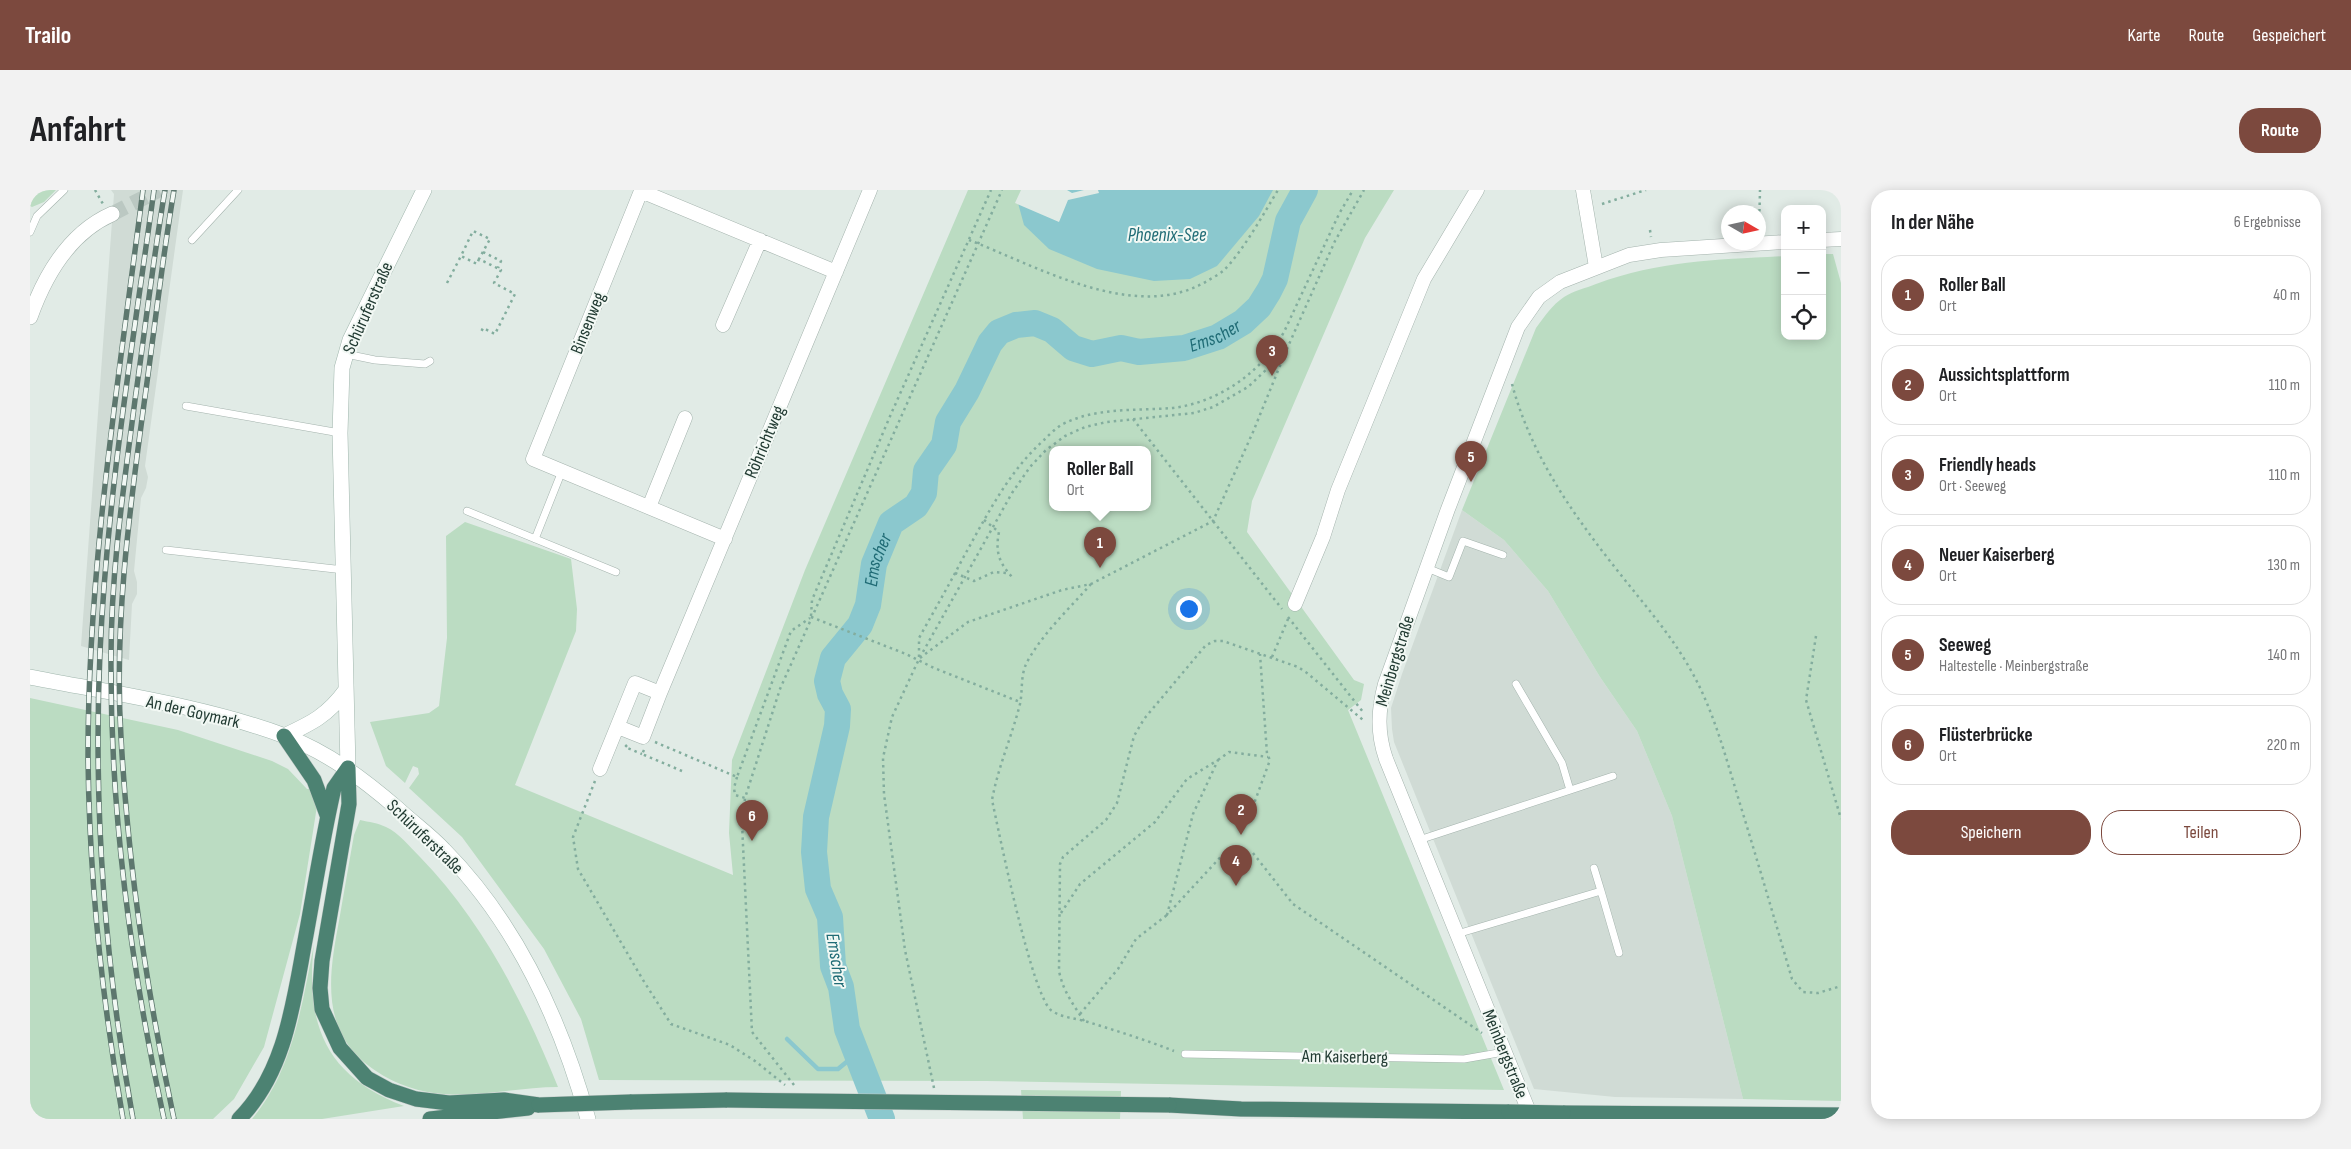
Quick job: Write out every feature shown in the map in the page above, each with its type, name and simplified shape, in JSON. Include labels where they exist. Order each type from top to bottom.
[{"type":"highway","points":[[284,736],[314,780],[327,818]]},
{"type":"highway","points":[[239,1119],[262,1091],[280,1049],[298,979],[334,788],[348,768]]},
{"type":"highway","points":[[348,768],[349,804],[322,961],[320,988],[322,1009],[328,1027],[340,1048],[367,1078],[389,1090],[416,1098],[448,1103],[504,1100],[539,1105],[727,1100],[1169,1104],[1241,1109],[1841,1116]]},
{"type":"highway","points":[[430,1119],[521,1110],[539,1105]]},
{"type":"main road","name":"Schüruferstraße","points":[[424,190],[361,316],[346,354],[340,389],[348,768],[444,850],[470,879],[500,920],[545,999],[564,1043],[588,1119]]},
{"type":"main road","points":[[30,317],[48,275],[61,255],[107,209]]},
{"type":"main road","name":"An der Goymark","points":[[30,677],[168,705],[235,721],[284,736],[322,752],[348,768]]},
{"type":"main road","points":[[284,736],[320,719],[334,706],[346,690]]},
{"type":"street","name":"Röhrichtweg","points":[[646,738],[660,693],[870,190]]},
{"type":"street","points":[[1295,604],[1324,537],[1338,490],[1424,279],[1477,190]]},
{"type":"street","points":[[1583,190],[1596,267]]},
{"type":"street","name":"Binsenweg","points":[[725,539],[533,459],[641,191],[836,272]]},
{"type":"street","points":[[1826,240],[1841,239]]},
{"type":"street","points":[[723,325],[760,240]]},
{"type":"street","name":"Meinbergstraße","points":[[1766,243],[1781,242]]},
{"type":"street","name":"Meinbergstraße","points":[[1532,1119],[1384,754],[1378,724],[1379,704],[1427,568],[1525,314],[1539,297],[1560,282],[1628,255],[1661,250],[1721,246]]},
{"type":"street","points":[[649,507],[685,418]]},
{"type":"street","points":[[600,769],[634,683],[660,693]]},
{"type":"street","points":[[618,727],[646,738]]},
{"type":"lane","points":[[30,232],[37,216],[64,190]]},
{"type":"lane","points":[[192,240],[238,190]]},
{"type":"lane","points":[[346,354],[375,360],[425,364],[430,361]]},
{"type":"lane","points":[[186,406],[340,433]]},
{"type":"lane","points":[[534,538],[562,470]]},
{"type":"lane","points":[[467,512],[616,572]]},
{"type":"lane","points":[[1427,568],[1449,577],[1463,541],[1503,555]]},
{"type":"lane","points":[[166,550],[344,570]]},
{"type":"lane","points":[[1516,684],[1562,763],[1570,790]]},
{"type":"lane","points":[[1419,840],[1613,776]]},
{"type":"lane","points":[[1594,868],[1619,953]]},
{"type":"lane","points":[[1456,934],[1601,891]]},
{"type":"lane","name":"Am Kaiserberg","points":[[1185,1054],[1464,1059],[1504,1052]]},
{"type":"path","points":[[95,190],[107,209]]},
{"type":"path","points":[[811,617],[812,600],[891,414],[991,190]]},
{"type":"path","points":[[600,769],[573,837],[574,855],[578,869],[643,980],[671,1024],[730,1045],[755,1061],[783,1084],[796,1087],[752,1032],[742,824],[745,798],[780,689],[811,617],[820,603],[899,418],[1002,190]]},
{"type":"path","points":[[969,240],[1089,287],[1130,295],[1167,296],[1196,288],[1222,271],[1250,235],[1278,190]]},
{"type":"path","points":[[919,659],[919,638],[984,520],[1029,454],[1060,426],[1088,415],[1130,410],[1173,408],[1207,399],[1235,384],[1261,365],[1277,346],[1339,214],[1353,190]]},
{"type":"path","points":[[919,659],[968,622],[1062,590],[1090,584],[1213,521],[1335,241],[1364,190]]},
{"type":"path","points":[[1602,204],[1646,190]]},
{"type":"path","points":[[1760,190],[1760,205]]},
{"type":"path","points":[[1650,230],[1651,237]]},
{"type":"path","points":[[447,283],[473,231],[490,239],[477,264],[461,256]]},
{"type":"path","points":[[483,252],[501,261],[498,268]]},
{"type":"path","points":[[479,259],[501,270],[494,283],[515,294],[495,334],[483,328],[481,332]]},
{"type":"path","points":[[1277,346],[1286,352]]},
{"type":"path","points":[[1051,446],[1064,436],[1106,422],[1173,417],[1213,407],[1248,387],[1286,352]]},
{"type":"path","points":[[1506,361],[1526,429],[1540,459],[1562,497],[1616,570],[1663,626],[1690,668],[1712,715],[1792,979],[1803,992],[1818,993],[1841,986]]},
{"type":"path","points":[[1133,419],[1213,521]]},
{"type":"path","points":[[934,1090],[905,950],[884,794],[883,758],[892,717],[919,659],[993,527],[1030,467],[1049,448]]},
{"type":"path","points":[[984,520],[999,532],[998,554],[1003,567],[1013,578]]},
{"type":"path","points":[[956,573],[974,581],[994,572],[1008,573]]},
{"type":"path","points":[[1090,584],[1051,630],[1027,663],[1021,681],[1020,702],[996,777],[992,800],[1025,944],[1039,988],[1049,1009],[1062,1016],[1140,1038],[1185,1054]]},
{"type":"path","points":[[811,617],[919,659],[934,668],[1020,702]]},
{"type":"path","points":[[745,798],[735,795],[734,788],[737,777],[791,631],[811,617]]},
{"type":"path","points":[[1271,658],[1289,618]]},
{"type":"path","points":[[1816,636],[1806,700],[1841,819]]},
{"type":"path","points":[[1084,1021],[1062,986],[1059,971],[1060,864],[1063,857],[1106,820],[1117,803],[1134,736],[1144,719],[1206,645],[1215,641],[1223,641],[1308,673],[1363,720]]},
{"type":"path","points":[[1248,820],[1270,760],[1268,757],[1260,654]]},
{"type":"path","points":[[1356,702],[1363,712]]},
{"type":"path","points":[[682,771],[642,754],[646,738],[737,777]]},
{"type":"path","points":[[1060,915],[1080,884],[1155,822],[1187,779],[1229,752],[1268,757]]},
{"type":"path","points":[[1167,915],[1193,814],[1218,760]]},
{"type":"path","points":[[1080,1015],[1118,969],[1136,939],[1167,915],[1227,850]]},
{"type":"path","points":[[1253,853],[1293,904],[1485,1036]]},
{"type":"shaded area","points":[[111,190],[183,190],[145,466],[148,477],[146,488],[141,498],[134,571],[137,582],[137,594],[132,604],[129,660],[81,646],[114,194]]},
{"type":"shaded area","points":[[1462,510],[1504,540],[1548,591],[1600,677],[1637,731],[1672,816],[1743,1099],[1615,1097],[1534,1089],[1394,742],[1392,729],[1391,708]]},
{"type":"green space","points":[[30,190],[56,190],[44,202],[32,207],[30,206]]},
{"type":"green space","points":[[968,190],[1394,190],[1365,238],[1252,501],[1247,532],[1354,680],[1364,684],[1361,700],[1348,710],[1504,1090],[986,1081],[599,1080],[581,1019],[544,949],[462,837],[409,788],[419,774],[418,768],[413,766],[405,783],[386,766],[370,722],[429,713],[439,706],[447,638],[446,536],[465,522],[571,559],[577,609],[576,631],[515,785],[733,875],[729,833],[732,760],[805,570]]},
{"type":"green space","points":[[1826,254],[1833,254],[1841,283],[1841,1101],[1743,1099],[1672,816],[1637,731],[1600,677],[1548,591],[1504,540],[1462,510],[1536,328],[1552,307],[1575,291],[1620,276],[1689,262],[1781,256],[1781,340],[1826,340]]},
{"type":"green space","points":[[30,698],[178,730],[272,761],[288,769],[307,789],[311,789],[317,806],[300,914],[264,1047],[234,1099],[213,1119],[30,1119]]},
{"type":"green space","points":[[360,820],[383,826],[400,836],[443,882],[482,936],[500,965],[531,1025],[558,1087],[458,1095],[426,1092],[400,1084],[383,1076],[358,1056],[345,1040],[337,1023],[332,1004],[332,964],[354,835]]},
{"type":"green space","points":[[314,944],[313,999],[318,1023],[326,1044],[338,1063],[355,1079],[377,1094],[404,1106],[322,1119],[252,1119],[266,1100],[277,1079],[294,1036]]},
{"type":"green space","points":[[1021,1090],[1121,1091],[1120,1119],[1023,1119]]},
{"type":"water","name":"Phoenix-See","points":[[1023,190],[1273,190],[1259,216],[1217,266],[1190,279],[1154,281],[1097,269],[1049,249],[1024,225],[1018,203]]},
{"type":"pier","points":[[1021,190],[1067,190],[1072,193],[1084,190],[1098,190],[1099,193],[1068,200],[1059,222],[1015,203]]},
{"type":"waterway","name":"Emscher","points":[[882,1119],[847,1029],[841,987],[833,966],[830,917],[818,889],[814,852],[816,817],[837,726],[838,709],[830,694],[827,681],[833,658],[860,625],[868,605],[874,564],[891,523],[916,506],[924,493],[926,471],[944,445],[948,422],[967,391],[990,343],[999,332],[1016,325],[1035,323],[1052,330],[1073,348],[1092,354],[1121,348],[1139,352],[1184,348],[1218,337],[1243,322],[1259,307],[1269,291],[1275,279],[1288,221],[1305,190]]},
{"type":"waterway","points":[[787,1039],[818,1069],[838,1069],[855,1055]]},
{"type":"tunnel","points":[[112,214],[159,190]]},
{"type":"railway","points":[[123,1119],[103,983],[94,892],[89,801],[89,684],[93,613],[106,472],[143,190]]},
{"type":"railway","points":[[133,1119],[123,1061],[108,945],[100,828],[98,711],[103,594],[108,536],[154,190]]},
{"type":"railway","points":[[164,1119],[132,947],[125,890],[114,773],[111,657],[113,593],[123,496],[165,190]]},
{"type":"railway","points":[[174,190],[128,528],[121,612],[119,695],[128,833],[140,929],[155,1024],[174,1119]]},
{"type":"place","name":"Friendly heads","points":[[1272,376]]},
{"type":"place","name":"Seeweg","points":[[1471,482]]},
{"type":"place","name":"Roller Ball","points":[[1100,568]]},
{"type":"place","name":"Aussichtsplattform","points":[[1241,835]]},
{"type":"place","name":"Flüsterbrücke","points":[[752,841]]},
{"type":"place","name":"Neuer Kaiserberg","points":[[1236,886]]}]
